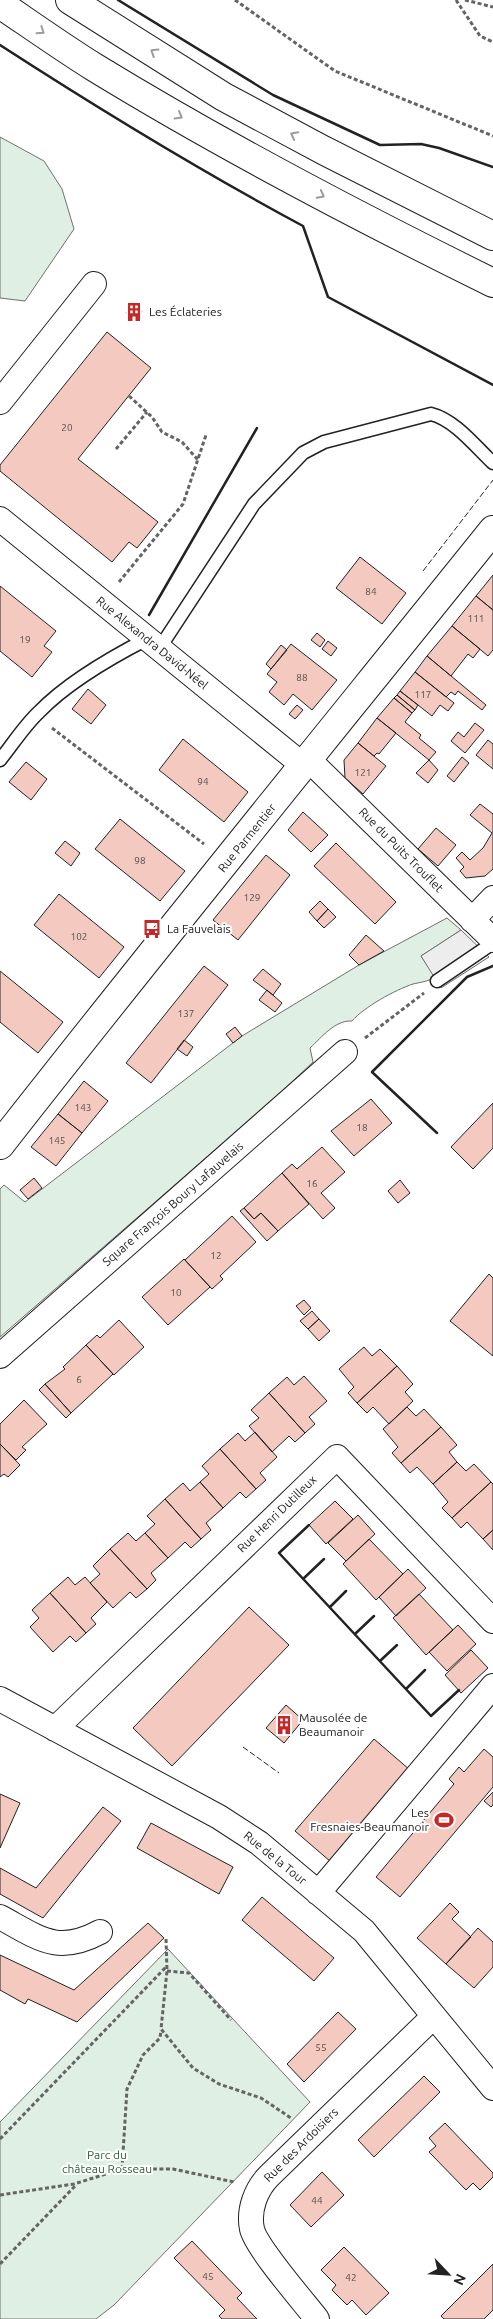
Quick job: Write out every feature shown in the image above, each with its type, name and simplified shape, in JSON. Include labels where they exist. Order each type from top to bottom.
[{"type":"main road","points":[[70,0],[224,97],[323,150],[493,236]]},
{"type":"main road","points":[[0,4],[94,66],[192,124],[390,232],[493,283]]},
{"type":"main road","points":[[323,150],[493,218]]},
{"type":"main road","points":[[390,232],[493,298]]},
{"type":"main road","name":"Rue Parmentier","points":[[0,1145],[133,976],[493,530]]},
{"type":"street","points":[[0,402],[94,284]]},
{"type":"street","name":"Rue Alexandra David-Néel","points":[[0,519],[153,644],[306,763]]},
{"type":"street","name":"Rue du Puits Trouflet","points":[[306,763],[493,942]]},
{"type":"street","points":[[472,920],[493,898]]},
{"type":"street","name":"Square François Boury Lafauvelais","points":[[0,1356],[345,1052]]},
{"type":"street","name":"Rue Henri Dutilleux","points":[[54,1729],[337,1457],[493,1621]]},
{"type":"street","points":[[318,1893],[493,1686]]},
{"type":"street","name":"Rue de la Tour","points":[[0,1698],[238,1828],[364,1932],[433,2017],[489,2075]]},
{"type":"street","points":[[0,1917],[38,1938],[55,1943],[69,1944],[83,1941],[100,1932]]},
{"type":"street","name":"Rue des Ardoisiers","points":[[317,2319],[256,2238],[252,2220],[256,2195],[269,2176],[433,2017]]},
{"type":"lane","points":[[0,760],[36,716],[77,682],[153,644],[254,504],[303,453],[324,442],[431,414],[449,422],[493,463]]},
{"type":"lane","points":[[437,981],[493,942]]},
{"type":"path","points":[[235,0],[335,71],[493,136]]},
{"type":"path","points":[[456,0],[480,36],[493,42]]},
{"type":"path","points":[[465,0],[493,7]]},
{"type":"path","points":[[129,396],[146,412],[162,432],[182,442],[198,460]]},
{"type":"path","points":[[116,449],[146,412]]},
{"type":"path","points":[[117,584],[182,504],[206,435]]},
{"type":"path","points":[[36,716],[208,848]]},
{"type":"path","points":[[345,1052],[406,1008],[437,981]]},
{"type":"path","points":[[122,2169],[127,2088],[143,2055],[160,2038],[167,1969],[166,1939]]},
{"type":"path","points":[[167,1969],[189,1973],[231,2020]]},
{"type":"path","points":[[0,2139],[167,1969]]},
{"type":"path","points":[[161,2029],[193,2068],[219,2084],[261,2098],[292,2119],[285,2126]]},
{"type":"path","points":[[0,2195],[78,2183],[122,2169],[173,2169],[238,2183]]},
{"type":"path","points":[[231,2181],[238,2174]]},
{"type":"path","points":[[0,2264],[78,2183]]},
{"type":"green space","points":[[0,137],[44,161],[62,189],[74,229],[25,301],[0,298]]},
{"type":"green space","points":[[447,918],[461,930],[421,956],[435,977],[389,995],[364,1010],[352,1021],[340,1023],[329,1030],[310,1048],[313,1062],[277,1096],[0,1337],[0,1189],[4,1185],[25,1202],[242,1036],[359,965]]},
{"type":"green space","name":"Parc du château Rosseau","points":[[168,1949],[310,2102],[114,2305],[96,2319],[0,2319],[0,2122]]},
{"type":"shaded area","points":[[461,930],[489,957],[441,988],[421,956]]},
{"type":"building","name":"Les Éclateries","points":[[133,304],[142,311],[135,320],[126,313]]},
{"type":"building","points":[[107,332],[151,368],[78,459],[158,522],[137,548],[129,542],[112,562],[0,471],[0,465]]},
{"type":"building","points":[[360,557],[406,593],[382,624],[336,588]]},
{"type":"building","points":[[493,575],[493,610],[476,596]]},
{"type":"building","points":[[0,586],[56,631],[44,646],[52,652],[32,677],[0,651]]},
{"type":"building","points":[[476,596],[493,610],[493,650],[488,656],[452,626]]},
{"type":"building","points":[[452,626],[480,649],[473,658],[468,654],[451,676],[427,656]]},
{"type":"building","points":[[317,633],[325,640],[320,647],[311,640]]},
{"type":"building","points":[[328,641],[337,648],[331,656],[322,649]]},
{"type":"building","points":[[291,644],[337,680],[312,710],[293,694],[284,705],[269,692],[277,682],[267,674]]},
{"type":"building","points":[[281,645],[287,650],[271,669],[266,664]]},
{"type":"building","points":[[427,656],[486,705],[482,710],[458,691],[455,695],[451,692],[446,697],[415,672]]},
{"type":"building","points":[[415,672],[454,703],[448,711],[440,705],[432,716],[400,691]]},
{"type":"building","points":[[88,689],[106,705],[91,724],[72,709]]},
{"type":"building","points":[[400,691],[418,705],[415,710],[397,695]]},
{"type":"building","points":[[397,695],[415,710],[412,713],[394,698]]},
{"type":"building","points":[[394,698],[412,713],[405,722],[421,735],[419,738],[436,752],[429,760],[377,718]]},
{"type":"building","points":[[297,705],[303,710],[295,719],[289,714]]},
{"type":"building","points":[[377,718],[396,733],[379,754],[377,753],[374,756],[358,743]]},
{"type":"building","points":[[475,723],[484,730],[465,753],[451,741],[458,732],[464,737]]},
{"type":"building","points":[[183,739],[248,792],[224,822],[159,770]]},
{"type":"building","points":[[488,740],[493,744],[493,769],[476,755]]},
{"type":"building","points":[[358,743],[386,766],[363,794],[345,778],[344,760]]},
{"type":"building","points":[[462,757],[469,763],[454,782],[447,776]]},
{"type":"building","points":[[429,760],[438,770],[428,783],[416,773]]},
{"type":"building","points":[[26,762],[47,779],[31,800],[9,782]]},
{"type":"building","points":[[480,804],[493,814],[493,869],[485,876],[466,878],[460,871],[464,867],[456,858],[462,852],[470,860],[483,848],[492,833],[470,815]]},
{"type":"building","points":[[303,812],[328,835],[311,852],[288,830]]},
{"type":"building","points":[[120,819],[185,871],[160,901],[95,849]]},
{"type":"building","points":[[436,828],[456,845],[438,866],[418,849]]},
{"type":"building","points":[[65,841],[80,853],[71,866],[55,853]]},
{"type":"building","points":[[336,843],[396,902],[375,924],[314,866]]},
{"type":"building","points":[[266,855],[290,875],[238,940],[213,920]]},
{"type":"building","points":[[59,894],[124,947],[99,978],[34,925]]},
{"type":"building","points":[[320,901],[328,909],[317,921],[309,912]]},
{"type":"building","points":[[328,909],[336,917],[324,928],[317,921]]},
{"type":"building","points":[[366,935],[384,951],[359,965],[349,955]]},
{"type":"building","points":[[204,966],[228,985],[151,1083],[126,1063]]},
{"type":"building","points":[[263,969],[281,984],[273,995],[253,980]]},
{"type":"building","points":[[0,971],[63,1022],[38,1053],[0,1022]]},
{"type":"building","points":[[267,990],[282,1003],[275,1012],[259,1000]]},
{"type":"building","points":[[235,1027],[242,1036],[233,1043],[226,1034]]},
{"type":"building","points":[[184,1040],[193,1047],[187,1056],[177,1049]]},
{"type":"building","points":[[84,1081],[108,1101],[82,1133],[58,1114]]},
{"type":"building","points":[[371,1099],[392,1123],[354,1156],[331,1131]]},
{"type":"building","points":[[493,1103],[493,1148],[473,1169],[451,1147]]},
{"type":"building","points":[[58,1114],[82,1133],[56,1166],[31,1147]]},
{"type":"building","points":[[322,1147],[345,1172],[321,1193],[335,1208],[323,1219],[282,1173],[292,1164],[297,1169]]},
{"type":"building","points":[[282,1173],[309,1204],[278,1231],[261,1213],[254,1219],[244,1208]]},
{"type":"building","points":[[34,1178],[42,1188],[28,1199],[20,1190]]},
{"type":"building","points":[[400,1180],[410,1193],[398,1203],[388,1191]]},
{"type":"building","points":[[244,1208],[254,1219],[261,1213],[278,1231],[267,1241],[240,1211]]},
{"type":"building","points":[[232,1216],[256,1242],[220,1276],[223,1279],[212,1289],[185,1260]]},
{"type":"building","points":[[184,1259],[210,1287],[168,1325],[142,1297]]},
{"type":"building","points":[[489,1274],[493,1278],[493,1356],[450,1321]]},
{"type":"building","points":[[304,1300],[311,1308],[304,1315],[296,1306]]},
{"type":"building","points":[[312,1311],[319,1319],[308,1329],[300,1321]]},
{"type":"building","points":[[319,1319],[330,1331],[319,1341],[308,1329]]},
{"type":"building","points":[[119,1320],[144,1347],[114,1375],[86,1345],[97,1335],[100,1338]]},
{"type":"building","points":[[86,1345],[113,1374],[71,1413],[45,1384],[65,1369],[63,1367]]},
{"type":"building","points":[[364,1347],[372,1356],[380,1349],[397,1366],[357,1403],[348,1393],[354,1387],[339,1369]]},
{"type":"building","points":[[397,1366],[413,1384],[405,1392],[413,1401],[389,1424],[373,1407],[367,1413],[357,1403]]},
{"type":"building","points":[[304,1376],[327,1401],[309,1417],[315,1424],[305,1433],[269,1393],[287,1377],[294,1385]]},
{"type":"building","points":[[45,1384],[71,1413],[66,1418],[39,1390]]},
{"type":"building","points":[[269,1393],[305,1433],[295,1442],[289,1436],[272,1452],[249,1426],[259,1418],[251,1410]]},
{"type":"building","points":[[24,1400],[47,1424],[22,1447],[26,1450],[16,1460],[0,1444],[0,1424]]},
{"type":"building","points":[[407,1407],[416,1416],[424,1409],[441,1427],[401,1463],[392,1453],[398,1447],[383,1429]]},
{"type":"building","points":[[441,1427],[457,1445],[449,1452],[457,1462],[433,1484],[417,1467],[410,1473],[401,1463]]},
{"type":"building","points":[[255,1432],[277,1457],[260,1473],[266,1480],[256,1489],[220,1449],[238,1433],[245,1441]]},
{"type":"building","points":[[0,1444],[20,1465],[8,1477],[4,1474],[0,1477]]},
{"type":"building","points":[[220,1449],[256,1489],[246,1498],[240,1492],[223,1508],[200,1482],[209,1474],[202,1466]]},
{"type":"building","points":[[457,1462],[466,1471],[474,1464],[491,1482],[452,1518],[442,1508],[448,1502],[433,1484]]},
{"type":"building","points":[[200,1482],[223,1508],[206,1523],[211,1530],[201,1539],[165,1499],[183,1483],[190,1491]]},
{"type":"building","points":[[491,1482],[493,1484],[493,1530],[483,1539],[467,1522],[461,1528],[452,1518]]},
{"type":"building","points":[[165,1499],[201,1539],[191,1548],[185,1542],[168,1558],[145,1533],[155,1524],[147,1516]]},
{"type":"building","points":[[335,1501],[353,1519],[326,1544],[309,1525]]},
{"type":"building","points":[[358,1515],[375,1534],[346,1561],[328,1543]]},
{"type":"building","points":[[493,1530],[493,1550],[483,1539]]},
{"type":"building","points":[[128,1533],[136,1541],[145,1533],[168,1558],[151,1573],[156,1580],[147,1589],[110,1549]]},
{"type":"building","points":[[369,1539],[403,1574],[376,1600],[343,1564]]},
{"type":"building","points":[[110,1549],[147,1589],[136,1598],[130,1592],[113,1608],[90,1583],[100,1574],[93,1566]]},
{"type":"building","points":[[408,1569],[426,1588],[396,1616],[379,1597]]},
{"type":"building","points":[[68,1577],[75,1585],[85,1577],[107,1602],[91,1618],[96,1624],[86,1633],[50,1593]]},
{"type":"building","points":[[50,1593],[86,1633],[76,1642],[70,1636],[53,1652],[30,1627],[39,1618],[32,1610]]},
{"type":"building","points":[[419,1594],[453,1630],[426,1655],[393,1618]]},
{"type":"building","points":[[249,1607],[289,1645],[172,1766],[133,1728]]},
{"type":"building","points":[[458,1625],[476,1644],[447,1671],[429,1652]]},
{"type":"building","points":[[471,1650],[488,1668],[461,1693],[445,1675]]},
{"type":"building","name":"Mausolée de Beaumanoir","points":[[286,1705],[303,1720],[284,1743],[266,1728]]},
{"type":"building","points":[[374,1739],[410,1770],[331,1862],[295,1831]]},
{"type":"building","name":"Les Fresnaies-Beaumanoir","points":[[484,1749],[493,1757],[493,1787],[400,1897],[376,1877],[454,1784],[449,1779],[459,1767],[464,1772]]},
{"type":"building","points":[[493,1792],[493,1805],[491,1807],[484,1801]]},
{"type":"building","points":[[0,1794],[20,1803],[0,1848]]},
{"type":"building","points":[[103,1807],[121,1821],[43,1918],[0,1894],[0,1868],[36,1888]]},
{"type":"building","points":[[151,1823],[233,1867],[219,1894],[137,1848]]},
{"type":"building","points":[[262,1897],[334,1958],[314,1981],[242,1920]]},
{"type":"building","points":[[450,1903],[459,1912],[452,1919],[471,1937],[446,1964],[417,1938]]},
{"type":"building","points":[[148,1923],[164,1938],[77,2022],[28,1999],[25,2004],[0,1990],[0,1955],[74,1990]]},
{"type":"building","points":[[478,1928],[493,1942],[493,1967],[474,1988],[446,1964]]},
{"type":"building","points":[[338,2012],[356,2029],[304,2082],[287,2064]]},
{"type":"building","points":[[424,2076],[440,2092],[374,2157],[358,2140]]},
{"type":"building","points":[[445,2123],[493,2173],[493,2177],[480,2190],[473,2183],[466,2190],[429,2152],[436,2146],[429,2138]]},
{"type":"building","points":[[322,2172],[344,2195],[311,2227],[290,2205]]},
{"type":"building","points":[[192,2241],[242,2293],[237,2298],[257,2319],[222,2319],[219,2316],[225,2310],[174,2258]]},
{"type":"building","points":[[344,2247],[389,2293],[366,2315],[352,2300],[347,2305],[332,2290],[336,2285],[321,2270]]},
{"type":"building","points":[[493,2264],[493,2310],[484,2319],[444,2319],[441,2316]]},
{"type":"fence","points":[[423,571],[493,480]]},
{"type":"fence","points":[[243,1747],[279,1773]]},
{"type":"wall","points":[[118,0],[273,95],[380,145],[421,144],[439,148],[493,167]]},
{"type":"wall","points":[[0,45],[150,138],[303,226],[328,297],[493,385]]},
{"type":"wall","points":[[149,615],[257,428]]},
{"type":"wall","points":[[437,1133],[372,1072],[467,977],[493,966]]},
{"type":"wall","points":[[309,1525],[279,1553],[431,1716],[459,1690]]},
{"type":"wall","points":[[303,1579],[324,1559]]},
{"type":"wall","points":[[330,1607],[346,1591]]},
{"type":"wall","points":[[355,1634],[374,1616]]},
{"type":"wall","points":[[380,1661],[397,1645]]},
{"type":"wall","points":[[406,1689],[425,1670]]},
{"type":"place","name":"Les Éclateries","points":[[134,312]]},
{"type":"place","name":"La Fauvelais","points":[[152,929]]},
{"type":"place","name":"Mausolée de Beaumanoir","points":[[284,1725]]},
{"type":"place","name":"Les Fresnaies-Beaumanoir","points":[[444,1820]]}]
